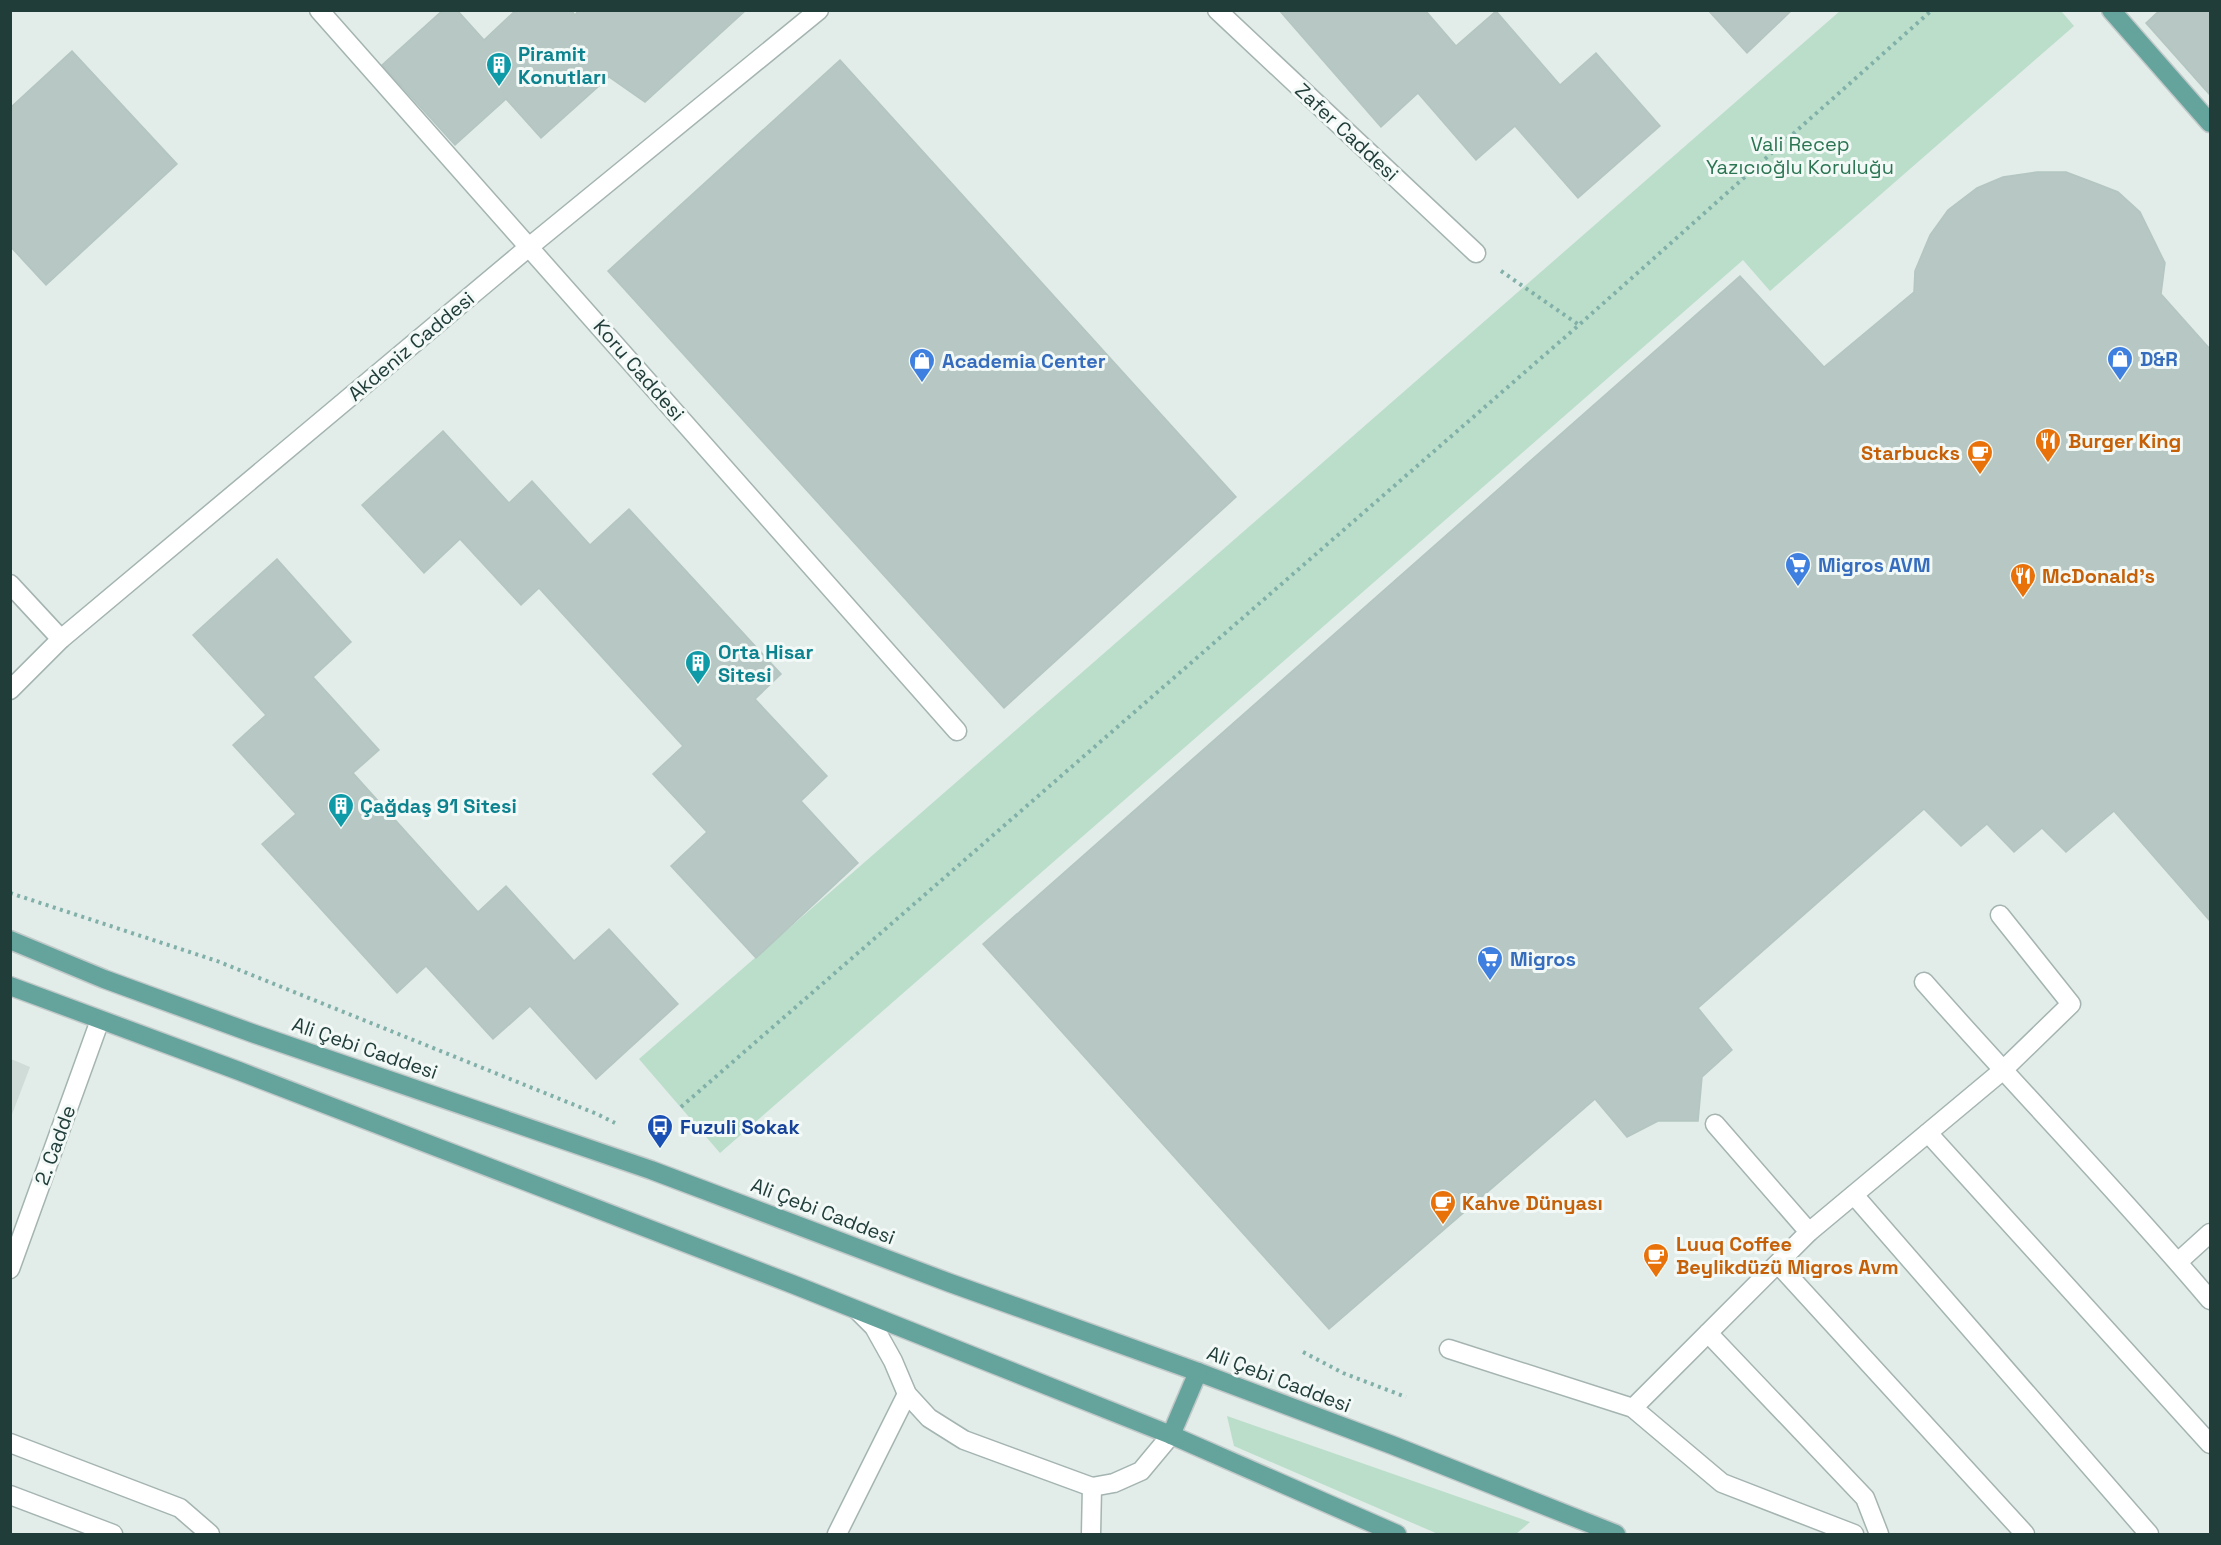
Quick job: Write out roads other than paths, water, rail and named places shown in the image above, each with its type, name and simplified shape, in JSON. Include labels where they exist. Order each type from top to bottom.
[{"type":"main road","points":[[2111,10],[2211,123]]},
{"type":"main road","name":"Ali Çebi Caddesi","points":[[10,940],[104,979],[252,1033],[651,1170],[950,1283],[1198,1372],[1392,1445],[1616,1534]]},
{"type":"main road","points":[[10,986],[250,1075],[858,1311],[1171,1435],[1397,1534]]},
{"type":"main road","points":[[1171,1435],[1198,1372]]},
{"type":"street","name":"Koru Caddesi","points":[[319,10],[957,731]]},
{"type":"street","name":"Akdeniz Caddesi","points":[[10,690],[61,639],[529,247],[819,10]]},
{"type":"street","name":"Zafer Caddesi","points":[[1217,10],[1476,254]]},
{"type":"street","points":[[10,584],[61,639]]},
{"type":"street","points":[[1633,1408],[1809,1232],[2001,1071],[2071,1004],[2000,915]]},
{"type":"street","points":[[1924,982],[2001,1071],[2211,1300]]},
{"type":"street","name":"2. Cadde","points":[[10,1269],[100,1020]]},
{"type":"street","points":[[1715,1124],[1809,1232]]},
{"type":"street","points":[[1928,1133],[2211,1444]]},
{"type":"street","points":[[1854,1195],[2149,1534]]},
{"type":"street","points":[[2178,1262],[2211,1233]]},
{"type":"street","points":[[1778,1264],[2025,1534]]},
{"type":"street","points":[[858,1311],[873,1327],[893,1361],[907,1394],[929,1418],[964,1440],[1092,1487],[1114,1483],[1141,1471],[1171,1435]]},
{"type":"street","points":[[1708,1333],[1865,1498],[1879,1534]]},
{"type":"street","points":[[1449,1349],[1633,1408],[1722,1483],[1854,1534]]},
{"type":"street","points":[[837,1534],[907,1394]]},
{"type":"street","points":[[10,1443],[180,1508],[210,1534]]},
{"type":"street","points":[[1090,1534],[1092,1487]]},
{"type":"street","points":[[10,1495],[113,1534]]},
{"type":"place","name":"Piramit Konutları","points":[[499,88]]},
{"type":"place","name":"D&R","points":[[2120,382]]},
{"type":"place","name":"Academia Center","points":[[922,384]]},
{"type":"place","name":"Burger King","points":[[2048,464]]},
{"type":"place","name":"Starbucks","points":[[1980,476]]},
{"type":"place","name":"Migros AVM","points":[[1798,588]]},
{"type":"place","name":"McDonald's","points":[[2023,599]]},
{"type":"place","name":"Orta Hisar Sitesi","points":[[698,686]]},
{"type":"place","name":"Çağdaş 91 Sitesi","points":[[341,829]]},
{"type":"place","name":"Migros","points":[[1490,982]]},
{"type":"place","name":"Fuzuli Sokak","points":[[660,1150]]},
{"type":"place","name":"Kahve Dünyası","points":[[1443,1226]]},
{"type":"place","name":"Luuq Coffee Beylikdüzü Migros Avm","points":[[1656,1279]]},
{"type":"park label","name":"Vali Recep Yazıcıoğlu Koruluğu","points":[[1800,156]]}]
